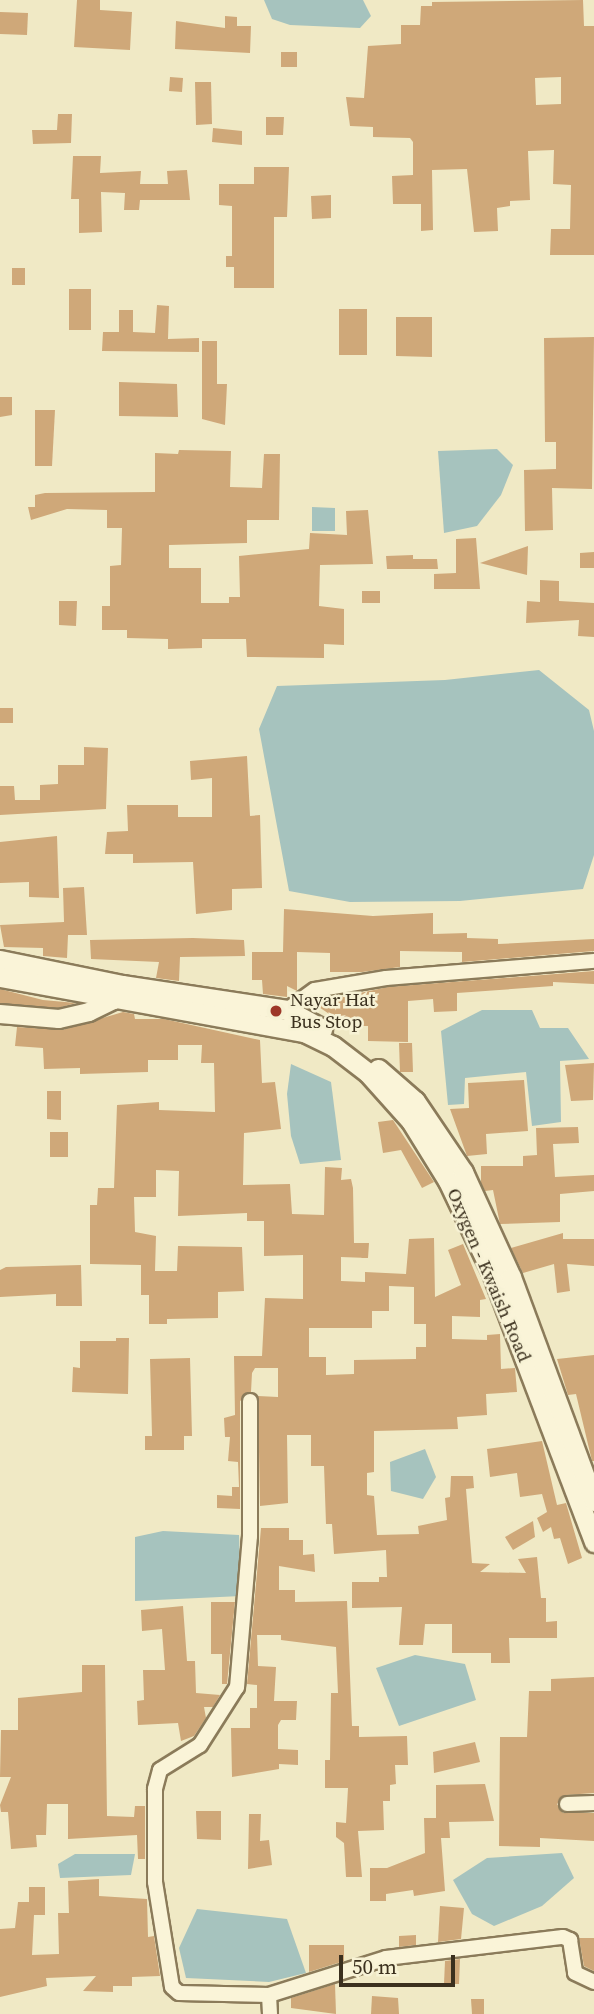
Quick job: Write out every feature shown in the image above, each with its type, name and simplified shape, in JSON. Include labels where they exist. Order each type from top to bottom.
[{"type":"main road","name":"Oxygen - Kwaish Road","points":[[0,960],[118,992],[304,1032],[333,1046],[357,1065],[411,1121],[448,1181],[492,1273],[594,1542]]},
{"type":"main road","name":"Oxygen - Kwaish Road","points":[[0,977],[287,1010],[350,1045],[415,1101],[463,1172],[511,1277],[594,1501]]},
{"type":"street","points":[[287,1010],[315,990],[386,978],[594,961]]},
{"type":"street","points":[[0,1014],[59,1019],[89,1012],[118,992]]},
{"type":"street","points":[[250,1401],[250,1536],[237,1687],[200,1745],[160,1770],[153,1850],[172,1987],[179,1993],[269,1995],[386,1958],[563,1937],[570,1940],[575,1973],[594,1982]]},
{"type":"street","points":[[567,1804],[594,1803]]},
{"type":"street","points":[[269,1995],[270,2014]]},
{"type":"water","points":[[264,0],[363,0],[371,16],[360,28],[290,25],[272,19]]},
{"type":"water","points":[[497,449],[513,465],[501,495],[477,526],[444,533],[438,451]]},
{"type":"water","points":[[312,507],[335,508],[335,531],[312,531]]},
{"type":"water","points":[[539,670],[589,710],[594,731],[594,855],[583,889],[460,901],[350,902],[289,891],[259,729],[277,686],[445,680]]},
{"type":"water","points":[[482,1010],[532,1010],[540,1028],[568,1028],[589,1059],[560,1061],[561,1122],[532,1126],[526,1072],[465,1078],[464,1104],[448,1105],[441,1031]]},
{"type":"water","points":[[291,1064],[331,1082],[341,1160],[300,1164],[291,1136],[287,1094]]},
{"type":"water","points":[[425,1449],[436,1477],[423,1499],[391,1491],[390,1462]]},
{"type":"water","points":[[163,1531],[239,1535],[241,1596],[135,1601],[135,1537]]},
{"type":"water","points":[[415,1655],[465,1664],[476,1700],[399,1726],[376,1668]]},
{"type":"water","points":[[562,1853],[574,1878],[542,1906],[494,1926],[472,1914],[453,1880],[487,1858]]},
{"type":"water","points":[[75,1854],[135,1854],[131,1875],[60,1878],[58,1864]]},
{"type":"water","points":[[197,1909],[287,1919],[306,1973],[269,1982],[186,1978],[179,1948]]},
{"type":"building","points":[[77,0],[100,0],[100,10],[132,12],[130,50],[74,47]]},
{"type":"building","points":[[583,0],[584,26],[594,26],[594,255],[550,255],[551,229],[570,229],[571,185],[553,184],[554,150],[528,151],[530,200],[510,201],[510,206],[497,208],[498,231],[474,232],[467,169],[432,170],[433,230],[421,231],[421,204],[393,204],[392,176],[413,175],[413,142],[410,138],[373,137],[373,127],[350,126],[346,97],[364,98],[368,46],[401,44],[401,25],[420,25],[421,6],[432,6],[432,2]],"holes":[[[561,77],[561,104],[536,105],[535,78]]]},
{"type":"building","points":[[0,12],[28,13],[27,35],[0,34]]},
{"type":"building","points":[[225,16],[237,17],[237,26],[251,26],[250,53],[175,49],[176,21],[225,28]]},
{"type":"building","points":[[281,52],[297,52],[297,67],[281,67]]},
{"type":"building","points":[[170,77],[183,78],[182,92],[169,91]]},
{"type":"building","points":[[195,82],[211,82],[212,124],[196,125]]},
{"type":"building","points":[[58,114],[72,114],[71,143],[33,144],[32,130],[57,130]]},
{"type":"building","points":[[266,117],[284,117],[283,135],[266,135]]},
{"type":"building","points":[[213,128],[242,131],[242,145],[212,142]]},
{"type":"building","points":[[73,156],[101,156],[100,173],[141,171],[140,184],[168,184],[167,171],[187,170],[190,200],[140,200],[139,210],[124,210],[125,193],[101,192],[102,232],[79,233],[79,199],[71,199]]},
{"type":"building","points":[[254,167],[289,167],[287,217],[274,217],[274,288],[234,288],[234,267],[226,267],[226,256],[232,256],[232,206],[219,205],[219,184],[254,184]]},
{"type":"building","points":[[331,195],[331,218],[312,219],[311,196]]},
{"type":"building","points":[[12,268],[25,268],[25,285],[12,285]]},
{"type":"building","points":[[69,289],[91,289],[91,330],[69,330]]},
{"type":"building","points":[[157,305],[169,306],[168,339],[199,338],[199,352],[102,351],[103,332],[119,332],[119,310],[133,310],[133,332],[155,333]]},
{"type":"building","points":[[339,309],[367,309],[367,355],[339,355]]},
{"type":"building","points":[[396,317],[432,317],[432,357],[396,356]]},
{"type":"building","points":[[594,337],[592,489],[552,488],[553,530],[525,531],[524,470],[556,469],[556,442],[545,442],[544,338]]},
{"type":"building","points":[[202,341],[217,341],[217,384],[227,384],[225,425],[202,419]]},
{"type":"building","points":[[119,382],[177,384],[178,417],[119,416]]},
{"type":"building","points":[[0,397],[12,397],[12,415],[0,417]]},
{"type":"building","points":[[35,410],[55,410],[52,466],[35,466]]},
{"type":"building","points":[[179,450],[231,451],[230,487],[262,488],[264,454],[280,454],[279,520],[247,520],[247,543],[169,545],[169,568],[201,568],[201,603],[229,603],[229,597],[240,597],[239,556],[309,549],[310,533],[347,535],[346,511],[368,510],[373,564],[320,565],[319,606],[344,609],[344,645],[324,644],[324,658],[247,657],[246,639],[202,639],[202,648],[168,649],[168,639],[127,638],[127,630],[102,630],[102,606],[110,606],[110,566],[121,565],[122,528],[107,528],[107,510],[67,509],[31,520],[28,507],[35,507],[35,495],[45,493],[155,492],[155,453],[178,454]]},
{"type":"building","points":[[476,538],[480,589],[434,589],[434,574],[456,573],[456,539]]},
{"type":"building","points":[[528,546],[527,575],[480,563]]},
{"type":"building","points":[[594,552],[594,568],[580,568],[580,553]]},
{"type":"building","points":[[413,555],[413,559],[437,559],[438,569],[387,569],[386,556]]},
{"type":"building","points":[[540,580],[559,581],[559,601],[594,603],[594,637],[578,636],[579,620],[526,623],[527,601],[540,602]]},
{"type":"building","points":[[362,591],[380,591],[380,603],[362,603]]},
{"type":"building","points":[[59,601],[77,601],[76,626],[59,625]]},
{"type":"building","points":[[0,708],[13,708],[13,723],[0,723]]},
{"type":"building","points":[[84,747],[108,748],[106,809],[0,815],[0,786],[14,786],[15,800],[40,800],[40,785],[58,784],[58,765],[84,765]]},
{"type":"building","points":[[247,756],[250,816],[260,815],[262,888],[232,889],[232,910],[196,914],[193,862],[133,863],[133,854],[105,854],[107,832],[128,831],[127,805],[178,805],[178,817],[212,817],[212,778],[191,780],[190,761]]},
{"type":"building","points":[[57,836],[59,898],[29,897],[29,882],[0,883],[0,842]]},
{"type":"building","points":[[84,887],[87,935],[68,935],[67,958],[43,956],[43,948],[4,947],[0,925],[64,922],[63,888]]},
{"type":"building","points":[[284,909],[373,916],[433,913],[433,934],[467,933],[467,938],[498,939],[498,944],[594,939],[594,951],[462,962],[462,952],[400,951],[400,967],[362,972],[330,972],[330,953],[297,952],[297,991],[287,986],[287,997],[263,994],[262,980],[252,980],[252,952],[283,952]]},
{"type":"building","points":[[90,940],[244,940],[245,956],[180,957],[179,981],[156,978],[159,962],[91,959]]},
{"type":"building","points":[[594,971],[594,984],[553,982],[553,986],[457,993],[457,1011],[434,1012],[433,999],[408,1001],[408,1042],[368,1041],[368,1026],[347,1026],[313,1003],[388,987]]},
{"type":"building","points":[[0,989],[43,1000],[76,1003],[58,1008],[0,1003]]},
{"type":"building","points":[[123,1012],[134,1014],[135,1019],[164,1019],[260,1040],[262,1083],[275,1082],[281,1129],[244,1133],[243,1185],[290,1184],[292,1214],[324,1215],[325,1167],[342,1168],[341,1180],[351,1179],[353,1188],[354,1243],[369,1243],[368,1258],[341,1257],[341,1281],[365,1282],[365,1272],[406,1274],[409,1239],[434,1238],[435,1297],[461,1285],[448,1250],[463,1244],[486,1299],[480,1300],[480,1317],[452,1316],[452,1339],[487,1340],[487,1335],[500,1334],[501,1369],[515,1368],[517,1392],[486,1394],[487,1415],[457,1417],[458,1429],[374,1431],[374,1472],[367,1473],[367,1495],[374,1496],[377,1535],[419,1534],[418,1526],[447,1520],[445,1498],[450,1497],[451,1476],[473,1476],[474,1488],[466,1489],[472,1563],[490,1564],[480,1572],[526,1573],[518,1559],[537,1557],[541,1598],[546,1598],[546,1622],[557,1621],[557,1638],[509,1638],[510,1663],[491,1663],[491,1653],[452,1653],[452,1624],[425,1624],[423,1645],[399,1645],[402,1607],[352,1608],[352,1582],[379,1582],[379,1577],[387,1577],[386,1550],[334,1554],[332,1524],[326,1524],[324,1466],[311,1466],[311,1435],[287,1435],[288,1503],[260,1506],[258,1396],[278,1397],[278,1368],[255,1368],[252,1373],[251,1392],[240,1401],[240,1509],[217,1508],[217,1495],[232,1496],[232,1487],[239,1487],[238,1462],[228,1461],[230,1437],[225,1437],[224,1418],[235,1415],[234,1356],[262,1356],[265,1298],[303,1299],[303,1255],[264,1256],[264,1221],[247,1221],[247,1213],[178,1216],[179,1171],[156,1170],[156,1197],[134,1197],[135,1232],[156,1236],[155,1271],[177,1271],[178,1246],[242,1247],[244,1291],[218,1292],[218,1318],[167,1319],[167,1324],[149,1324],[149,1295],[141,1295],[141,1265],[90,1264],[90,1205],[97,1205],[98,1188],[114,1188],[117,1105],[159,1102],[159,1110],[215,1112],[214,1063],[201,1063],[202,1045],[178,1045],[178,1060],[148,1060],[148,1072],[80,1074],[80,1068],[44,1069],[43,1048],[15,1046],[17,1027],[62,1030]],"holes":[[[389,1286],[414,1287],[414,1324],[426,1324],[426,1347],[416,1347],[416,1359],[354,1360],[354,1374],[326,1375],[326,1357],[309,1357],[309,1328],[372,1328],[372,1311],[389,1311]]]},
{"type":"building","points":[[399,1043],[412,1043],[413,1072],[400,1072]]},
{"type":"building","points":[[594,1063],[593,1100],[571,1101],[565,1065]]},
{"type":"building","points":[[524,1080],[528,1131],[486,1134],[487,1154],[467,1156],[450,1109],[469,1108],[468,1083]]},
{"type":"building","points":[[47,1091],[61,1091],[61,1120],[47,1119]]},
{"type":"building","points":[[393,1120],[434,1182],[422,1188],[401,1150],[383,1153],[378,1122]]},
{"type":"building","points":[[578,1127],[579,1143],[553,1144],[555,1177],[594,1175],[594,1191],[560,1194],[560,1222],[500,1224],[493,1190],[485,1191],[481,1183],[481,1166],[523,1166],[523,1156],[537,1155],[536,1128]]},
{"type":"building","points":[[50,1132],[68,1132],[68,1157],[50,1157]]},
{"type":"building","points":[[563,1233],[563,1239],[594,1239],[594,1266],[567,1264],[570,1291],[557,1293],[554,1264],[523,1273],[511,1248]]},
{"type":"building","points":[[81,1265],[82,1306],[56,1306],[56,1294],[0,1297],[0,1270],[6,1267]]},
{"type":"building","points":[[116,1338],[129,1338],[128,1394],[72,1392],[73,1367],[80,1368],[80,1341],[116,1341]]},
{"type":"building","points":[[594,1355],[592,1461],[576,1394],[568,1395],[557,1359]]},
{"type":"building","points":[[190,1358],[192,1436],[184,1436],[184,1450],[145,1450],[145,1436],[152,1436],[150,1359]]},
{"type":"building","points":[[542,1441],[557,1505],[566,1503],[582,1558],[568,1564],[560,1538],[554,1539],[551,1527],[543,1532],[537,1518],[547,1512],[542,1494],[520,1497],[517,1473],[490,1477],[487,1449]]},
{"type":"building","points":[[533,1521],[535,1537],[513,1550],[505,1537]]},
{"type":"building","points":[[261,1528],[289,1528],[289,1540],[303,1540],[303,1555],[314,1554],[315,1572],[279,1566],[279,1590],[295,1590],[295,1602],[347,1601],[352,1726],[359,1726],[359,1737],[407,1736],[408,1765],[395,1765],[396,1784],[390,1785],[390,1801],[383,1801],[384,1830],[358,1831],[362,1877],[346,1877],[344,1843],[336,1837],[336,1822],[346,1823],[348,1788],[325,1788],[325,1760],[330,1760],[331,1693],[338,1693],[336,1647],[281,1640],[281,1635],[257,1635],[258,1666],[276,1667],[274,1701],[297,1701],[296,1720],[281,1720],[278,1725],[278,1749],[298,1750],[298,1765],[279,1764],[279,1769],[232,1777],[231,1728],[250,1728],[250,1708],[257,1708],[257,1685],[247,1684]]},
{"type":"building","points":[[211,1602],[235,1602],[227,1684],[222,1684],[222,1654],[211,1654]]},
{"type":"building","points":[[183,1606],[187,1661],[195,1661],[196,1693],[220,1695],[213,1707],[204,1707],[206,1718],[194,1736],[181,1741],[178,1723],[138,1725],[137,1701],[144,1700],[143,1670],[165,1670],[162,1629],[142,1631],[141,1610]]},
{"type":"building","points":[[82,1665],[105,1665],[107,1816],[134,1817],[135,1806],[145,1806],[145,1859],[138,1859],[137,1835],[68,1839],[68,1804],[47,1804],[46,1835],[36,1835],[37,1847],[11,1849],[8,1812],[1,1812],[0,1805],[11,1777],[0,1777],[1,1730],[18,1730],[18,1698],[82,1692]]},
{"type":"building","points":[[594,1677],[594,1793],[566,1795],[557,1804],[563,1813],[594,1813],[594,1841],[540,1838],[540,1847],[499,1846],[500,1737],[527,1737],[529,1691],[551,1691],[551,1679]]},
{"type":"building","points":[[475,1742],[480,1762],[434,1773],[433,1752]]},
{"type":"building","points":[[485,1784],[494,1821],[449,1822],[450,1838],[441,1838],[445,1891],[414,1896],[413,1890],[386,1894],[386,1901],[370,1901],[370,1868],[387,1868],[425,1853],[424,1818],[436,1818],[436,1785]]},
{"type":"building","points":[[196,1811],[221,1811],[221,1840],[197,1839]]},
{"type":"building","points":[[249,1814],[261,1814],[260,1841],[269,1840],[272,1865],[248,1869]]},
{"type":"building","points":[[99,1879],[99,1896],[147,1899],[148,1937],[154,1936],[160,1976],[132,1977],[132,1986],[113,1986],[113,1992],[83,1991],[96,1976],[46,1978],[47,1986],[0,1997],[0,1929],[15,1928],[18,1902],[29,1902],[29,1887],[45,1887],[45,1915],[34,1915],[32,1955],[59,1954],[58,1913],[69,1913],[68,1881]]},
{"type":"building","points":[[440,1906],[464,1908],[461,1939],[438,1942]]},
{"type":"building","points":[[416,1935],[416,1945],[399,1947],[399,1936]]},
{"type":"building","points":[[579,1938],[594,1938],[594,1971],[584,1966]]},
{"type":"building","points":[[309,1945],[344,1945],[344,1961],[309,1972]]},
{"type":"building","points":[[460,1959],[459,1984],[444,1984],[445,1961]]},
{"type":"building","points":[[335,1984],[336,2014],[291,2008],[291,1998]]},
{"type":"building","points":[[372,1996],[398,1998],[399,2014],[371,2014]]},
{"type":"building","points":[[471,1999],[484,1999],[484,2014],[472,2014]]},
{"type":"place","name":"Nayar Hat Bus Stop","points":[[276,1011]]}]
